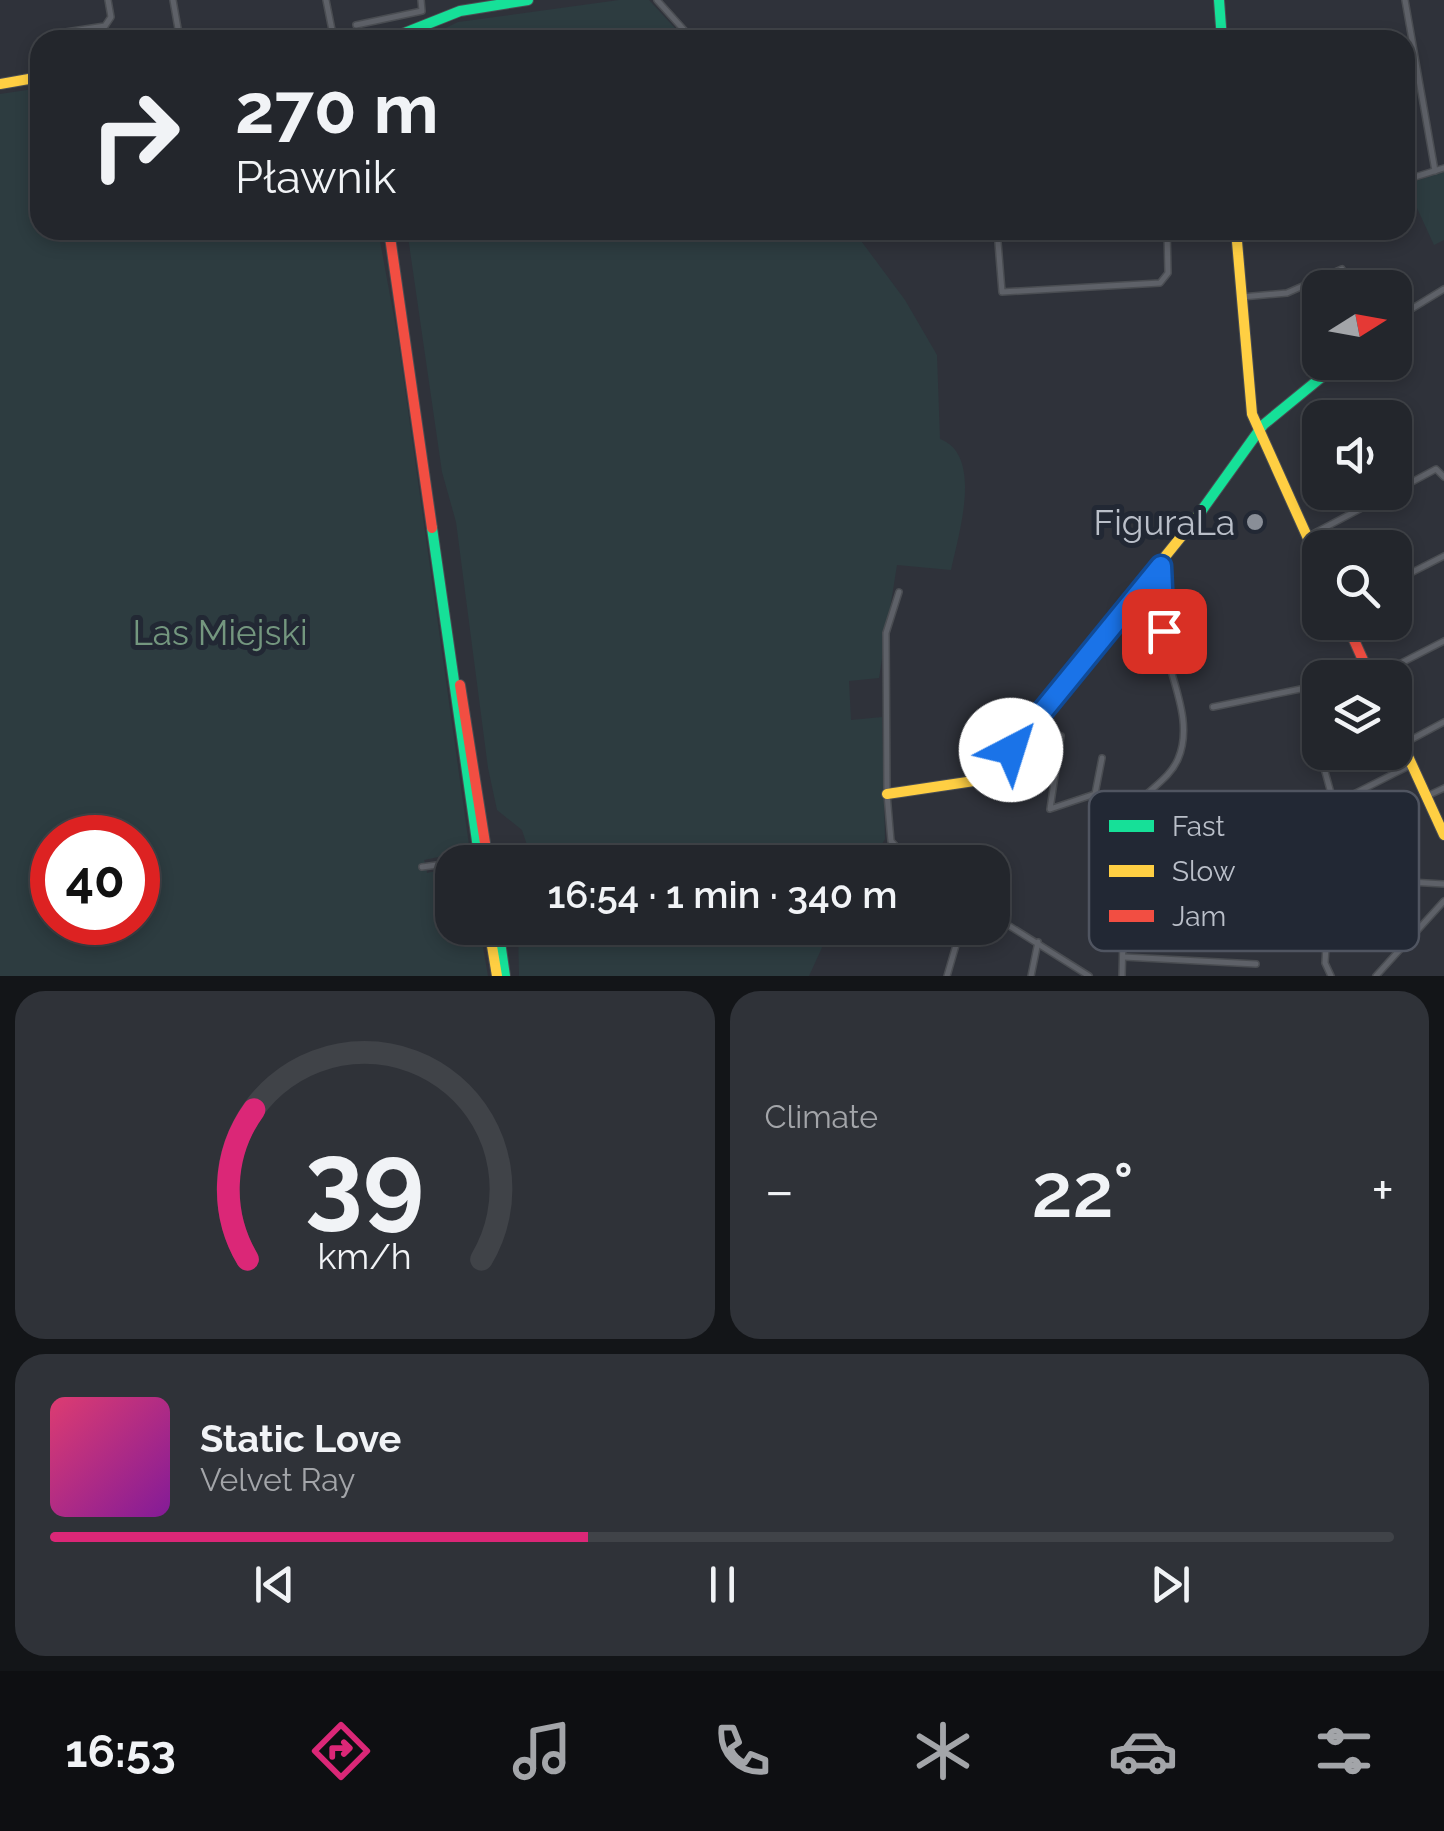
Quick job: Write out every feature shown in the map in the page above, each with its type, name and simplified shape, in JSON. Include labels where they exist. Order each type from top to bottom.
[{"type":"street","points":[[80,30],[105,26],[111,17],[108,0]]},
{"type":"street","points":[[173,0],[178,30]]},
{"type":"street","points":[[326,0],[332,30]]},
{"type":"street","points":[[356,25],[422,11],[420,0]]},
{"type":"street","points":[[412,30],[460,11],[528,0]]},
{"type":"street","points":[[657,0],[684,30]]},
{"type":"street","points":[[1220,0],[1222,30]]},
{"type":"street","points":[[1405,0],[1410,30]]},
{"type":"street","points":[[1415,57],[1435,171]]},
{"type":"street","points":[[0,84],[30,79]]},
{"type":"street","points":[[1415,177],[1444,168]]},
{"type":"street","points":[[390,240],[481,845]]},
{"type":"street","points":[[998,240],[1002,292],[1160,284],[1168,273],[1167,240]]},
{"type":"street","points":[[1237,240],[1250,402],[1257,432],[1304,530]]},
{"type":"street","points":[[1242,297],[1287,292],[1342,269]]},
{"type":"street","points":[[1412,308],[1444,289]]},
{"type":"street","points":[[887,794],[983,777],[1028,729],[1161,566],[1257,432],[1319,380]]},
{"type":"street","points":[[1412,482],[1436,469],[1444,477]]},
{"type":"street","points":[[1320,530],[1359,510]]},
{"type":"street","points":[[1412,572],[1444,556]]},
{"type":"street","points":[[1148,791],[1180,754],[1182,707],[1165,646],[1161,566]]},
{"type":"street","points":[[894,845],[887,794],[886,632],[899,592]]},
{"type":"street","points":[[1403,660],[1444,641]]},
{"type":"street","points":[[1214,706],[1302,689]]},
{"type":"street","points":[[1412,739],[1444,722]]},
{"type":"street","points":[[1028,729],[1061,736],[1050,809],[1089,796]]},
{"type":"street","points":[[1095,791],[1102,758]]},
{"type":"street","points":[[1412,765],[1444,834]]},
{"type":"street","points":[[1360,791],[1402,770]]},
{"type":"street","points":[[1426,796],[1444,788]]},
{"type":"street","points":[[422,868],[435,866]]},
{"type":"street","points":[[1419,882],[1444,884]]},
{"type":"street","points":[[1419,928],[1444,900]]},
{"type":"street","points":[[1010,926],[1089,976]]},
{"type":"street","points":[[1031,976],[1038,942]]},
{"type":"street","points":[[493,945],[501,976]]},
{"type":"street","points":[[499,945],[501,976]]},
{"type":"street","points":[[947,976],[956,945]]},
{"type":"street","points":[[1122,976],[1123,951]]},
{"type":"street","points":[[1326,951],[1325,963],[1331,976]]},
{"type":"street","points":[[1376,976],[1398,951]]},
{"type":"street","points":[[1123,956],[1256,964]]},
{"type":"green space","points":[[619,0],[649,0],[677,30],[442,30],[458,22]]},
{"type":"green space","name":"Las Miejski","points":[[30,90],[30,240],[380,240],[398,339],[469,845],[435,845],[435,858],[424,860],[427,873],[435,871],[435,945],[483,945],[488,976],[0,976],[0,94]]},
{"type":"green space","points":[[1444,172],[1444,240],[1434,245],[1415,204],[1415,181]]},
{"type":"green space","points":[[408,240],[860,240],[905,300],[937,355],[940,439],[953,448],[965,479],[951,570],[897,565],[879,678],[849,681],[851,720],[882,717],[885,839],[881,845],[527,845],[522,830],[497,810],[456,522],[442,472]]},
{"type":"green space","points":[[518,945],[823,945],[809,976],[519,976]]},
{"type":"traffic: fast","points":[[412,30],[460,11],[528,0]]},
{"type":"traffic: fast","points":[[1219,0],[1221,30]]},
{"type":"traffic: fast","points":[[1197,517],[1263,425],[1318,380]]},
{"type":"traffic: fast","points":[[432,528],[478,845]]},
{"type":"traffic: fast","points":[[500,945],[505,976]]},
{"type":"traffic: slow","points":[[0,84],[30,79]]},
{"type":"traffic: slow","points":[[1237,240],[1252,414],[1304,530]]},
{"type":"traffic: slow","points":[[887,794],[974,781],[992,771],[1197,517]]},
{"type":"traffic: slow","points":[[1412,765],[1444,835]]},
{"type":"traffic: slow","points":[[492,945],[497,976]]},
{"type":"traffic: jam","points":[[390,240],[432,528]]},
{"type":"traffic: jam","points":[[1354,640],[1363,660]]},
{"type":"traffic: jam","points":[[460,685],[485,845]]},
{"type":"place","name":"FiguraLa","points":[[1255,522]]},
{"type":"route","points":[[1011,750],[1161,566],[1164,631]]}]
